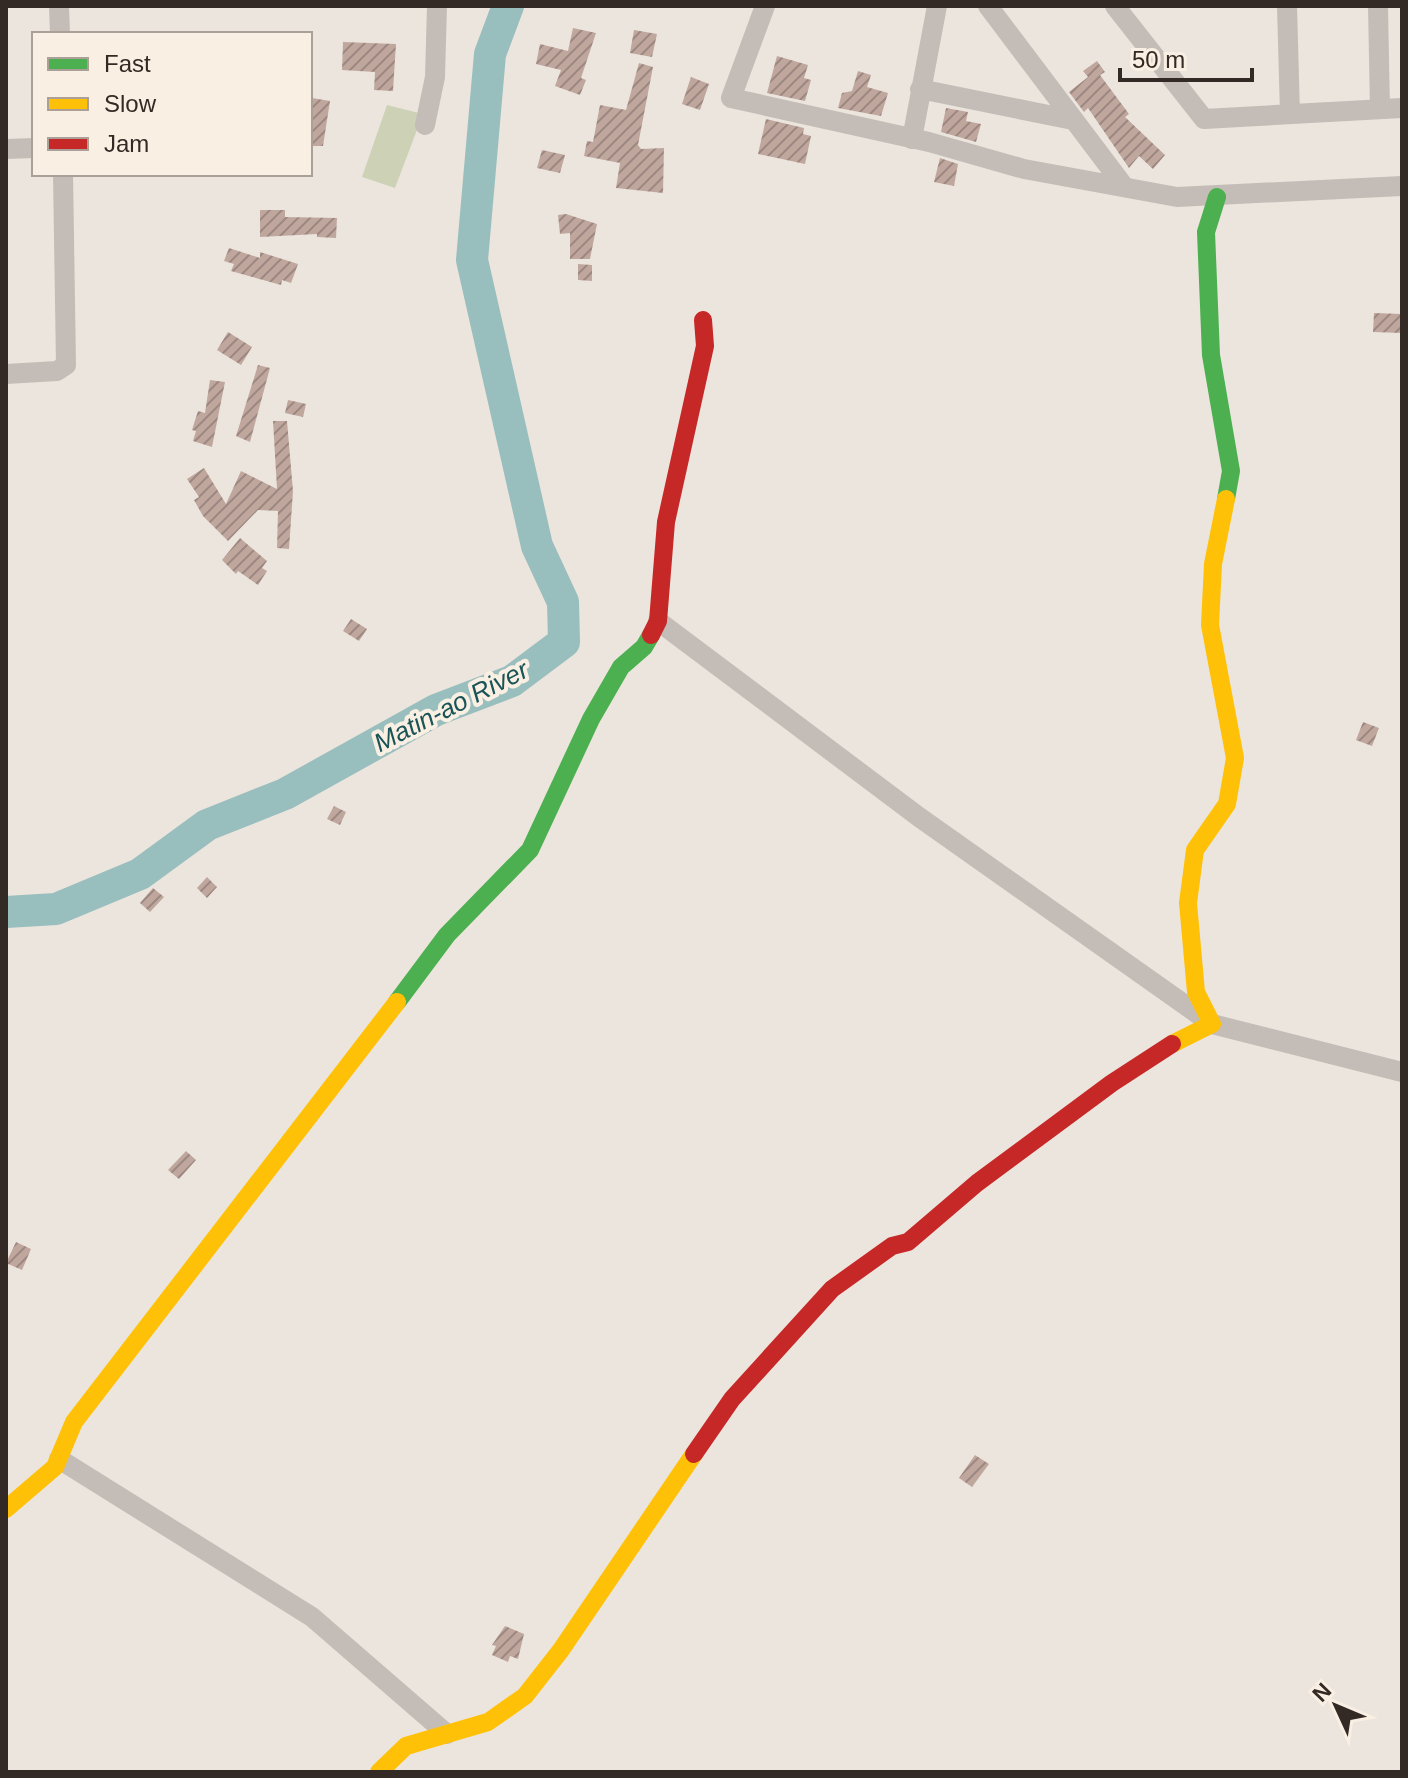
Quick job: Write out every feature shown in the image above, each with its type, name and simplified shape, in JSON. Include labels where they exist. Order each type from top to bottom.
[{"type":"street","points":[[59,6],[60,32]]},
{"type":"street","points":[[425,125],[437,59],[437,6]]},
{"type":"street","points":[[765,6],[731,98],[912,139],[1024,169],[1177,197],[1402,186]]},
{"type":"street","points":[[912,139],[937,6]]},
{"type":"street","points":[[988,6],[1123,185]]},
{"type":"street","points":[[1115,6],[1204,119],[1402,108]]},
{"type":"street","points":[[1287,6],[1290,114]]},
{"type":"street","points":[[1378,6],[1380,109]]},
{"type":"street","points":[[920,89],[1073,120]]},
{"type":"street","points":[[6,149],[32,148]]},
{"type":"street","points":[[6,374],[57,371],[66,365],[63,176]]},
{"type":"street","points":[[1212,1024],[1196,992],[1188,903],[1195,850],[1227,804],[1235,758],[1226,692],[1210,625],[1213,564],[1231,471],[1211,355],[1206,232],[1211,207],[1217,197]]},
{"type":"street","points":[[6,1509],[49,1473],[59,1459],[74,1422],[320,1106],[436,949],[461,918],[530,850],[591,719],[621,667],[644,647],[658,621],[666,522],[705,346],[703,320]]},
{"type":"street","points":[[658,621],[919,817],[1212,1024],[1402,1072]]},
{"type":"street","points":[[379,1772],[406,1746],[500,1717],[537,1683],[732,1399],[832,1289],[892,1246],[908,1242],[977,1183],[1112,1083],[1183,1037],[1212,1024]]},
{"type":"street","points":[[59,1459],[312,1617],[447,1734]]},
{"type":"green space","points":[[387,105],[423,114],[395,188],[362,177]]},
{"type":"building","points":[[573,28],[596,33],[581,78],[586,80],[580,95],[555,86],[561,70],[536,64],[540,44],[568,51]]},
{"type":"building","points":[[634,30],[657,34],[652,57],[630,53]]},
{"type":"building","points":[[343,42],[396,44],[393,91],[374,90],[375,72],[342,70]]},
{"type":"building","points":[[777,56],[808,65],[804,78],[811,80],[805,101],[767,93]]},
{"type":"building","points":[[1097,61],[1105,72],[1100,75],[1129,114],[1125,117],[1165,155],[1153,169],[1139,156],[1129,168],[1088,108],[1084,112],[1069,92],[1088,77],[1083,71]]},
{"type":"building","points":[[639,63],[653,67],[638,145],[641,149],[664,148],[663,193],[616,188],[620,163],[584,156],[587,141],[593,142],[600,105],[626,110]]},
{"type":"building","points":[[858,71],[871,75],[867,87],[888,93],[881,116],[838,108],[842,93],[852,91]]},
{"type":"building","points":[[691,77],[709,84],[700,110],[682,104]]},
{"type":"building","points":[[312,98],[330,101],[323,146],[312,146]]},
{"type":"building","points":[[946,108],[968,112],[966,121],[981,124],[976,142],[941,132]]},
{"type":"building","points":[[766,119],[804,128],[803,134],[811,136],[805,164],[758,154]]},
{"type":"building","points":[[542,150],[565,155],[560,173],[537,168]]},
{"type":"building","points":[[940,158],[958,164],[954,186],[934,182]]},
{"type":"building","points":[[260,210],[285,210],[285,217],[337,218],[336,238],[317,237],[317,234],[260,237]]},
{"type":"building","points":[[566,214],[597,224],[590,259],[570,259],[570,233],[560,234],[558,215]]},
{"type":"building","points":[[229,248],[260,258],[260,252],[298,264],[291,283],[282,280],[281,285],[231,271],[234,264],[224,261]]},
{"type":"building","points":[[578,264],[592,265],[592,281],[578,280]]},
{"type":"building","points":[[1374,313],[1402,314],[1402,333],[1373,332]]},
{"type":"building","points":[[228,332],[252,347],[241,365],[217,350]]},
{"type":"building","points":[[258,365],[270,368],[250,442],[236,436]]},
{"type":"building","points":[[210,380],[225,382],[212,447],[193,441],[196,431],[192,430],[198,411],[205,413]]},
{"type":"building","points":[[288,400],[306,404],[303,417],[285,413]]},
{"type":"building","points":[[273,421],[287,421],[293,491],[289,549],[277,548],[278,511],[258,510],[228,541],[203,516],[194,500],[199,497],[187,479],[204,468],[226,504],[241,471],[277,489]]},
{"type":"building","points":[[240,538],[267,561],[262,568],[267,571],[258,585],[238,571],[236,574],[222,560]]},
{"type":"building","points":[[351,619],[367,629],[359,641],[343,631]]},
{"type":"building","points":[[1363,722],[1379,728],[1372,746],[1356,740]]},
{"type":"building","points":[[334,806],[346,812],[340,825],[327,819]]},
{"type":"building","points":[[207,877],[217,887],[207,898],[197,888]]},
{"type":"building","points":[[153,888],[164,897],[150,912],[140,903]]},
{"type":"building","points":[[186,1151],[196,1160],[179,1179],[168,1170]]},
{"type":"building","points":[[16,1242],[31,1249],[22,1270],[6,1263]]},
{"type":"building","points":[[975,1455],[989,1464],[972,1487],[959,1478]]},
{"type":"building","points":[[505,1626],[524,1634],[518,1659],[510,1656],[508,1662],[492,1655],[496,1646],[492,1645]]},
{"type":"waterway","name":"Matin-ao River","points":[[6,912],[56,909],[140,874],[207,825],[285,794],[436,710],[512,681],[564,642],[563,602],[537,546],[472,260],[490,54],[508,6]]},
{"type":"traffic: fast","points":[[1217,197],[1206,232],[1211,355],[1231,471],[1226,499]]},
{"type":"traffic: fast","points":[[397,1002],[447,935],[530,850],[591,719],[621,667],[644,647],[651,635]]},
{"type":"traffic: slow","points":[[1172,1044],[1212,1024],[1196,992],[1188,903],[1195,850],[1227,804],[1235,758],[1210,625],[1213,564],[1226,499]]},
{"type":"traffic: slow","points":[[6,1509],[55,1467],[74,1422],[397,1002]]},
{"type":"traffic: slow","points":[[379,1772],[406,1746],[488,1722],[525,1696],[561,1650],[694,1454]]},
{"type":"traffic: jam","points":[[651,635],[658,621],[666,522],[705,346],[703,320]]},
{"type":"traffic: jam","points":[[694,1454],[732,1399],[832,1289],[892,1246],[908,1242],[977,1183],[1112,1083],[1172,1044]]}]
